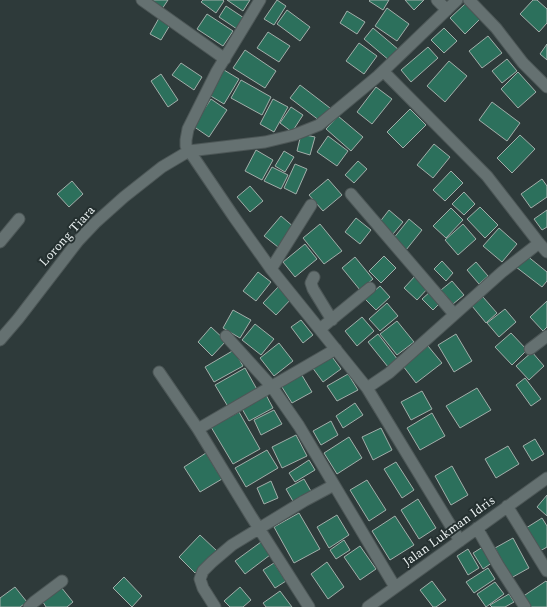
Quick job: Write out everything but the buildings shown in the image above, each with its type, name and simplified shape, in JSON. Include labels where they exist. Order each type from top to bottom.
[{"type":"street","points":[[142,0],[225,59]]},
{"type":"street","points":[[260,0],[217,71],[188,129],[186,146],[271,269],[367,388],[460,541]]},
{"type":"street","points":[[437,0],[446,10]]},
{"type":"street","points":[[188,151],[265,142],[319,125],[383,71],[457,0]]},
{"type":"street","points":[[469,0],[496,28],[523,63],[547,87]]},
{"type":"street","points":[[383,71],[487,176],[547,252]]},
{"type":"street","name":"Lorong Tiara","points":[[0,340],[78,241],[95,223],[162,167],[188,151]]},
{"type":"street","points":[[351,194],[454,314]]},
{"type":"street","points":[[271,269],[311,205]]},
{"type":"street","points":[[0,242],[19,219]]},
{"type":"street","points":[[367,388],[389,373],[502,272],[539,243]]},
{"type":"street","points":[[314,277],[312,283],[313,289],[332,320]]},
{"type":"street","points":[[320,329],[370,288]]},
{"type":"street","points":[[226,336],[272,387],[299,426],[395,587]]},
{"type":"street","points":[[530,349],[547,336]]},
{"type":"street","points":[[198,429],[336,349]]},
{"type":"street","points":[[160,372],[198,429],[309,607]]},
{"type":"street","name":"Jalan Lukman Idris","points":[[375,605],[395,587],[547,478]]},
{"type":"street","points":[[215,607],[203,588],[200,579],[203,571],[232,545],[304,501],[334,485]]},
{"type":"street","points":[[507,506],[547,571]]},
{"type":"street","points":[[477,528],[498,565],[525,607]]},
{"type":"street","points":[[29,607],[62,581]]}]
